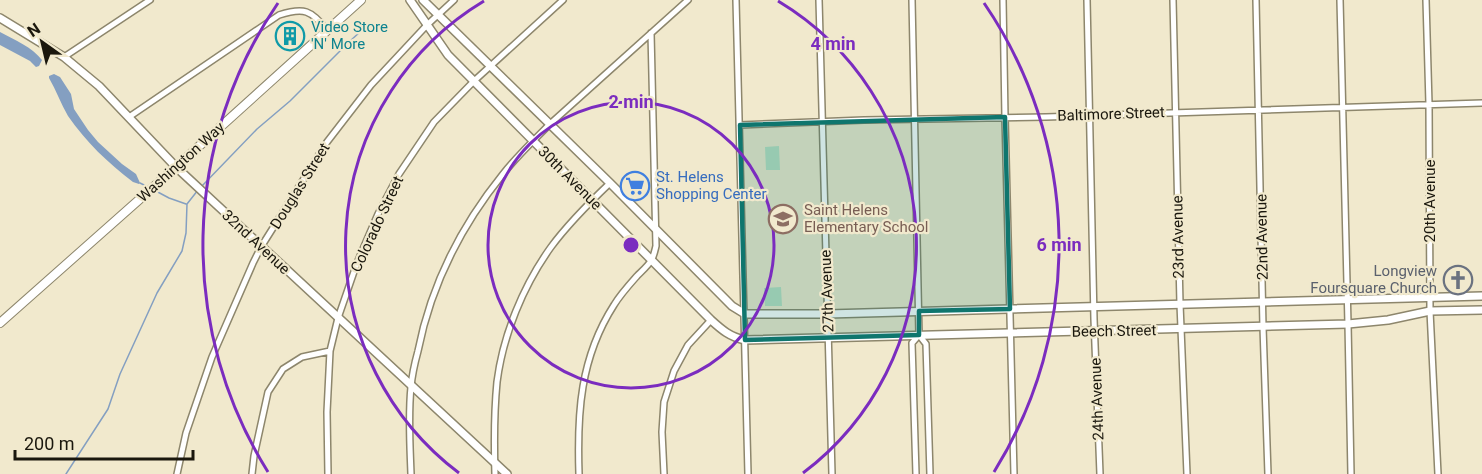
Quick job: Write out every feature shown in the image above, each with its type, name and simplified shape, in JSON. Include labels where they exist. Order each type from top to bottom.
[{"type":"main road","name":"Washington Way","points":[[2,318],[176,167],[360,0]]},
{"type":"street","points":[[64,57],[150,0]]},
{"type":"street","name":"30th Avenue","points":[[410,0],[448,55],[711,320],[728,334],[745,340]]},
{"type":"street","name":"30th Avenue","points":[[423,0],[732,306],[745,314]]},
{"type":"street","name":"Douglas Street","points":[[177,474],[186,433],[212,357],[261,247],[327,142],[371,86],[427,25],[454,0]]},
{"type":"street","name":"Colorado Street","points":[[328,474],[327,412],[330,351],[338,318],[357,262],[378,214],[399,174],[434,122],[474,81],[563,0]]},
{"type":"street","points":[[411,474],[411,385],[426,317],[444,268],[459,238],[477,208],[503,173],[533,141],[688,0]]},
{"type":"street","points":[[736,0],[748,474]]},
{"type":"street","name":"27th Avenue","points":[[819,0],[832,474]]},
{"type":"street","points":[[912,0],[919,335],[926,344],[930,474]]},
{"type":"street","points":[[1003,0],[1014,474]]},
{"type":"street","name":"24th Avenue","points":[[1087,0],[1094,332],[1100,474]]},
{"type":"street","name":"23rd Avenue","points":[[1173,0],[1179,304],[1187,474]]},
{"type":"street","name":"22nd Avenue","points":[[1256,0],[1268,474]]},
{"type":"street","points":[[1340,0],[1350,474]]},
{"type":"street","name":"20th Avenue","points":[[1426,0],[1430,104],[1430,311],[1438,474]]},
{"type":"street","points":[[129,117],[279,15],[297,11],[307,12],[316,17],[327,30]]},
{"type":"street","name":"32nd Avenue","points":[[0,18],[64,57],[99,86],[176,167],[507,474]]},
{"type":"street","points":[[579,474],[579,420],[582,389],[589,359],[600,330],[614,305],[652,260],[656,246],[651,33]]},
{"type":"street","name":"Baltimore Street","points":[[740,125],[1482,104]]},
{"type":"street","points":[[495,474],[494,431],[498,381],[503,352],[517,311],[530,280],[550,248],[571,222],[610,183]]},
{"type":"street","name":"Beech Street","points":[[745,314],[828,314],[1482,296]]},
{"type":"street","name":"Beech Street","points":[[745,340],[1348,324],[1388,320],[1430,311],[1482,310]]},
{"type":"street","points":[[664,474],[664,402],[674,371],[688,345],[711,320]]},
{"type":"street","points":[[916,474],[912,343],[919,335]]},
{"type":"street","points":[[252,474],[268,392],[283,369],[302,357],[330,351]]},
{"type":"highlighted area","points":[[1005,117],[1010,309],[919,311],[919,335],[745,340],[740,125]]},
{"type":"green space","points":[[779,146],[780,170],[766,170],[765,147]]},
{"type":"green space","points":[[781,287],[782,306],[765,306],[764,288]]},
{"type":"water","points":[[0,32],[33,51],[42,60],[39,66],[36,67],[30,61],[0,45]]},
{"type":"water","points":[[54,74],[60,77],[71,94],[74,109],[88,130],[122,164],[136,174],[139,184],[133,182],[106,160],[75,126],[49,78]]},
{"type":"waterway","points":[[201,187],[257,129],[290,101],[370,23]]},
{"type":"waterway","points":[[140,183],[148,187]]},
{"type":"waterway","points":[[154,190],[186,204]]},
{"type":"waterway","points":[[66,474],[108,409],[120,374],[157,293],[182,251],[186,233],[187,204],[198,190]]},
{"type":"place","name":"Video Store 'N' More","points":[[290,36]]},
{"type":"place","name":"St. Helens Shopping Center","points":[[635,186]]},
{"type":"place","name":"Saint Helens Elementary School","points":[[783,219]]},
{"type":"place","name":"Longview Foursquare Church","points":[[1458,280]]}]
